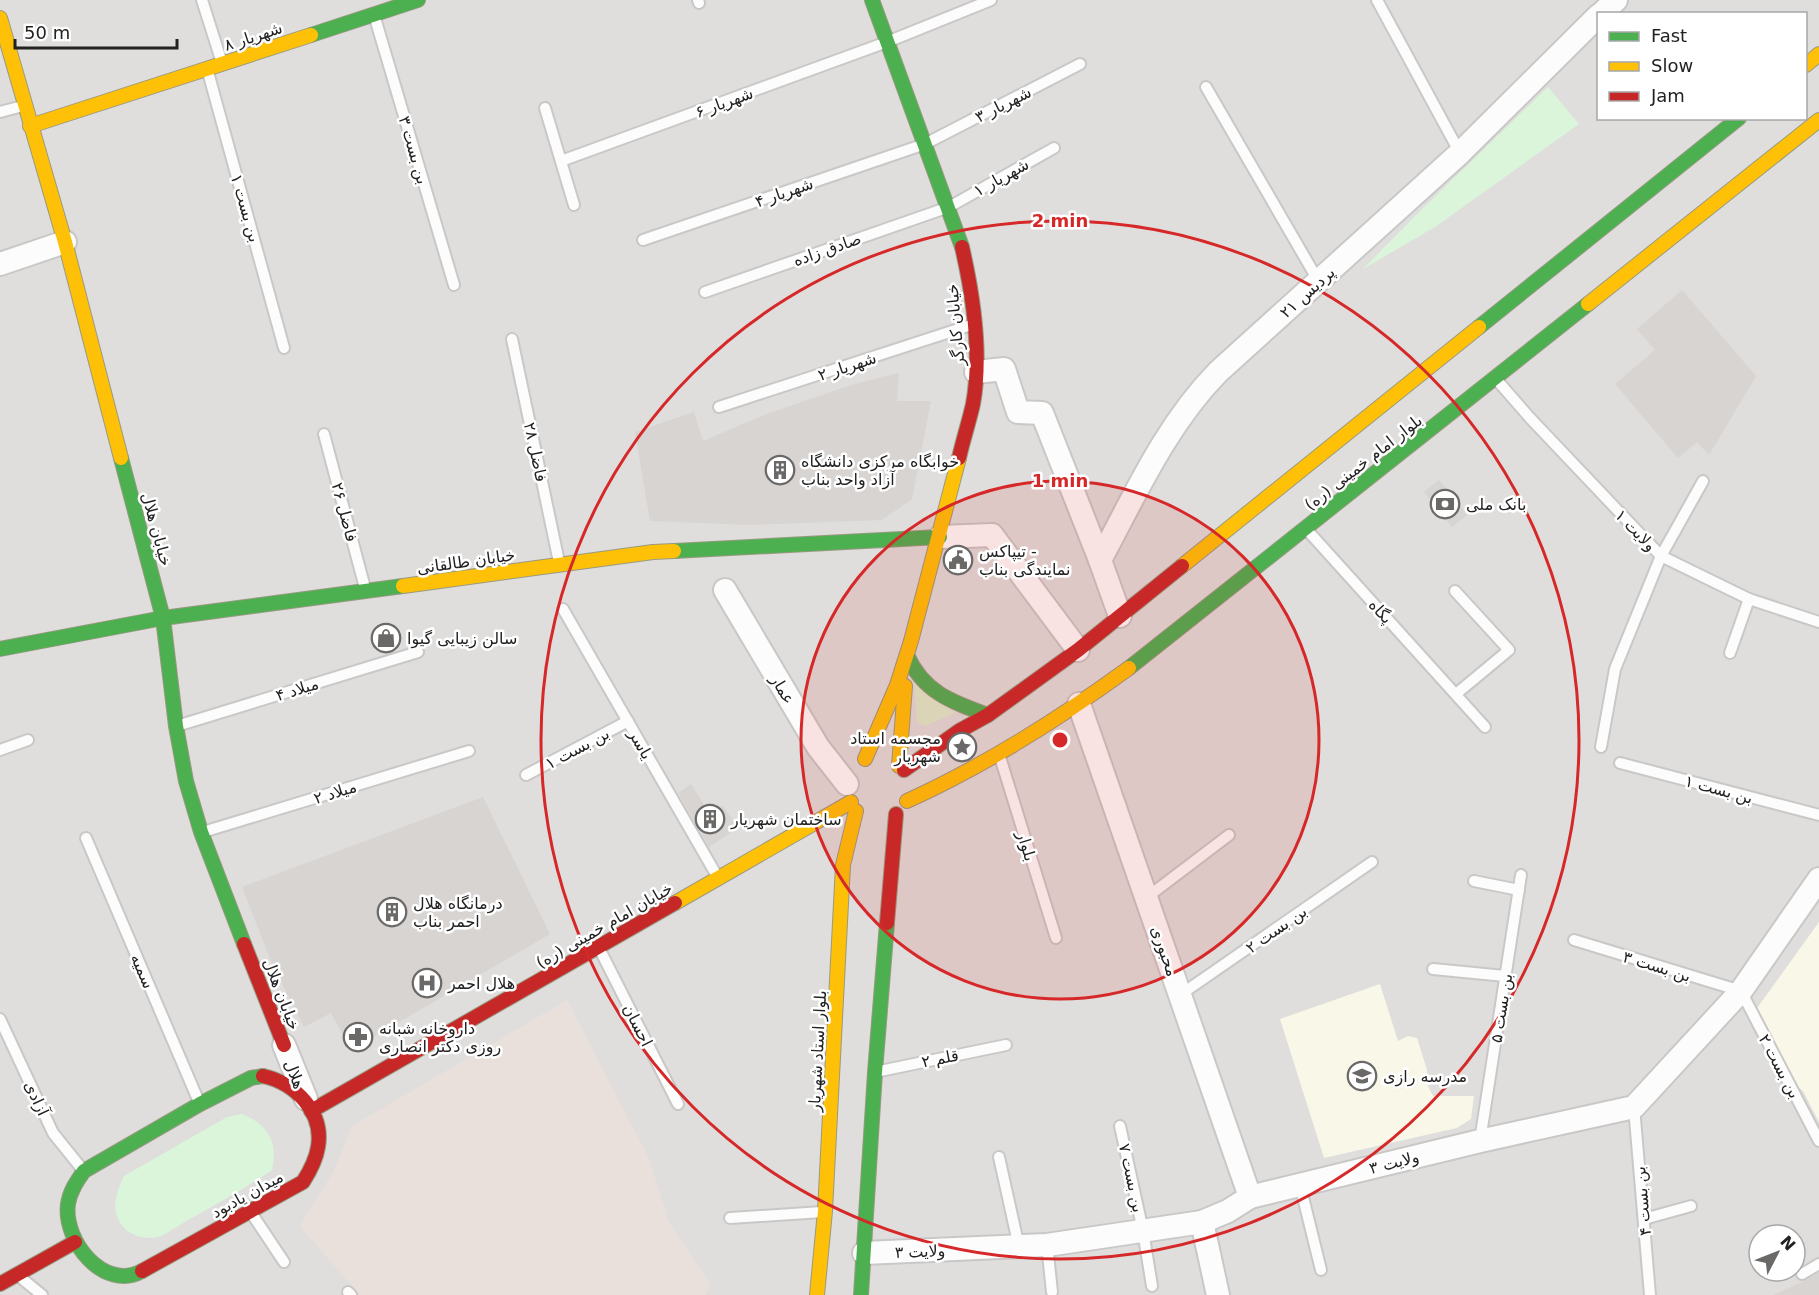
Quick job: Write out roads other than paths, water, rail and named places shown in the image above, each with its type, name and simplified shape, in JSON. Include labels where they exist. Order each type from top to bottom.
[{"type":"main road","name":"شهریار ۸","points":[[30,126],[418,0]]},
{"type":"main road","name":"خیابان کارگر","points":[[872,0],[949,207],[966,264],[974,324],[976,372],[973,403],[940,537],[907,655]]},
{"type":"main road","name":"خیابان هلال","points":[[0,18],[65,242],[163,618],[176,726],[186,781],[201,832],[284,1045]]},
{"type":"main road","points":[[1807,64],[1819,54]]},
{"type":"main road","name":"بلوار امام خمینی (ره)","points":[[893,763],[988,715],[1078,650],[1737,120]]},
{"type":"main road","name":"بلوار امام خمینی (ره)","points":[[907,801],[948,784],[999,755],[1079,704],[1146,655],[1819,121]]},
{"type":"main road","name":"خیابان طالقانی","points":[[0,649],[163,618],[653,552],[940,537]]},
{"type":"main road","points":[[907,655],[918,675],[940,695],[988,715]]},
{"type":"main road","points":[[868,819],[851,799],[853,768],[865,759],[897,685],[907,655]]},
{"type":"main road","points":[[861,1295],[859,1253],[875,1072],[890,817],[907,801],[910,786],[893,763],[907,655]]},
{"type":"main road","points":[[865,759],[893,763]]},
{"type":"main road","name":"خیابان امام خمینی (ره)","points":[[309,1107],[599,947],[794,836],[851,799]]},
{"type":"main road","name":"بلوار استاد شهریار","points":[[817,1295],[828,1251],[825,1211],[843,865],[851,799]]},
{"type":"main road","points":[[794,836],[812,836]]},
{"type":"main road","points":[[830,847],[843,865]]},
{"type":"main road","points":[[84,1171],[200,1104],[251,1078],[273,1077],[292,1087],[309,1107]]},
{"type":"main road","name":"میدان یادبود","points":[[84,1171],[71,1188],[67,1209],[69,1230],[79,1250],[93,1265],[112,1275],[123,1277],[135,1275],[303,1182],[314,1164],[319,1143],[316,1122],[309,1107]]},
{"type":"main road","points":[[0,1284],[75,1242]]},
{"type":"street","name":"پردیس ۲۱","points":[[1603,12],[1616,0]]},
{"type":"street","name":"پردیس ۲۱","points":[[1101,561],[1170,432],[1198,392],[1460,153],[1597,18]]},
{"type":"street","points":[[0,264],[65,242]]},
{"type":"street","points":[[976,372],[1004,369],[1018,412],[1042,413],[1101,561],[1120,616]]},
{"type":"street","points":[[940,537],[992,535],[1078,650]]},
{"type":"street","name":"عمار","points":[[725,590],[851,799]]},
{"type":"street","name":"محبوری","points":[[1079,704],[1250,1197]]},
{"type":"street","points":[[1634,1107],[1741,991],[1819,879]]},
{"type":"street","points":[[263,1076],[273,1066],[284,1045]]},
{"type":"street","name":"هلال","points":[[284,1045],[309,1107]]},
{"type":"street","name":"ولایت ۳","points":[[859,1253],[1047,1245],[1202,1222],[1228,1211],[1250,1197],[1480,1141],[1634,1107]]},
{"type":"street","points":[[1202,1222],[1218,1295]]},
{"type":"lane","points":[[202,0],[222,63]]},
{"type":"lane","points":[[370,0],[374,14]]},
{"type":"lane","name":"شهریار ۶","points":[[561,161],[887,42],[992,0]]},
{"type":"lane","points":[[1377,0],[1460,153]]},
{"type":"lane","name":"بن بست ۳","points":[[374,14],[454,285]]},
{"type":"lane","name":"شهریار ۳","points":[[925,144],[1080,64]]},
{"type":"lane","name":"بن بست ۱","points":[[207,69],[284,348]]},
{"type":"lane","points":[[1206,87],[1319,282]]},
{"type":"lane","points":[[0,112],[24,105]]},
{"type":"lane","points":[[545,108],[574,204]]},
{"type":"lane","name":"شهریار ۴","points":[[643,240],[925,144]]},
{"type":"lane","name":"شهریار ۱","points":[[949,207],[1054,148]]},
{"type":"lane","name":"صادق زاده","points":[[705,292],[949,207]]},
{"type":"lane","name":"شهریار ۲","points":[[719,407],[974,324]]},
{"type":"lane","name":"فاضل ۲۸","points":[[512,339],[559,565]]},
{"type":"lane","name":"ولایت ۱","points":[[1495,378],[1661,556],[1749,599],[1819,622]]},
{"type":"lane","name":"فاضل ۲۶","points":[[324,434],[366,591]]},
{"type":"lane","points":[[1601,747],[1615,669],[1661,556],[1703,481]]},
{"type":"lane","name":"پگاه","points":[[1306,528],[1485,727]]},
{"type":"lane","points":[[1455,591],[1509,650],[1456,694]]},
{"type":"lane","points":[[1730,653],[1749,599]]},
{"type":"lane","name":"یاسر","points":[[563,609],[719,878]]},
{"type":"lane","name":"میلاد ۴","points":[[176,726],[418,652]]},
{"type":"lane","name":"بن بست ۱","points":[[526,775],[628,721]]},
{"type":"lane","points":[[0,750],[28,740]]},
{"type":"lane","name":"میلاد ۲","points":[[201,832],[469,751]]},
{"type":"lane","name":"بلوار","points":[[999,755],[1056,938]]},
{"type":"lane","name":"بن بست ۱","points":[[1620,763],[1819,815]]},
{"type":"lane","points":[[1146,898],[1229,835]]},
{"type":"lane","name":"سمیه","points":[[86,838],[200,1104]]},
{"type":"lane","name":"بن بست ۲","points":[[1180,995],[1372,862]]},
{"type":"lane","name":"بن بست ۵","points":[[1480,1141],[1521,875]]},
{"type":"lane","points":[[1474,881],[1519,890]]},
{"type":"lane","name":"بن بست ۳","points":[[1574,940],[1741,991]]},
{"type":"lane","name":"احسان","points":[[599,947],[678,1104]]},
{"type":"lane","points":[[1433,969],[1505,976]]},
{"type":"lane","name":"بن بست ۲","points":[[1741,991],[1819,1141]]},
{"type":"lane","name":"آزادی","points":[[0,1019],[53,1133],[84,1171]]},
{"type":"lane","name":"قلم ۲","points":[[875,1072],[1006,1045]]},
{"type":"lane","name":"بن بست ۴","points":[[1634,1107],[1650,1295]]},
{"type":"lane","name":"بن بست ۷","points":[[1120,1126],[1143,1231],[1152,1286]]},
{"type":"lane","points":[[999,1157],[1019,1247]]},
{"type":"lane","points":[[1300,1185],[1321,1270]]},
{"type":"lane","points":[[1644,1219],[1691,1206]]},
{"type":"lane","points":[[250,1211],[284,1262]]},
{"type":"lane","points":[[730,1218],[825,1211]]},
{"type":"lane","points":[[1047,1245],[1052,1292]]},
{"type":"lane","points":[[17,1275],[42,1295]]},
{"type":"place","name":"خوابگاه مرکزی دانشگاه آزاد واحد بناب","points":[[780,470]]},
{"type":"place","name":"بانک ملی","points":[[1445,504]]},
{"type":"place","name":"تیپاکس - نمایندگی بناب","points":[[958,560]]},
{"type":"place","name":"سالن زیبایی گیوا","points":[[386,638]]},
{"type":"place","name":"مجسمه استاد شهریار","points":[[962,747]]},
{"type":"place","name":"ساختمان شهریار","points":[[710,819]]},
{"type":"place","name":"درمانگاه هلال احمر بناب","points":[[392,912]]},
{"type":"place","name":"هلال احمر","points":[[427,983]]},
{"type":"place","name":"داروخانه شبانه روزی دکتر انصاری","points":[[358,1037]]},
{"type":"place","name":"مدرسه رازی","points":[[1362,1076]]}]
